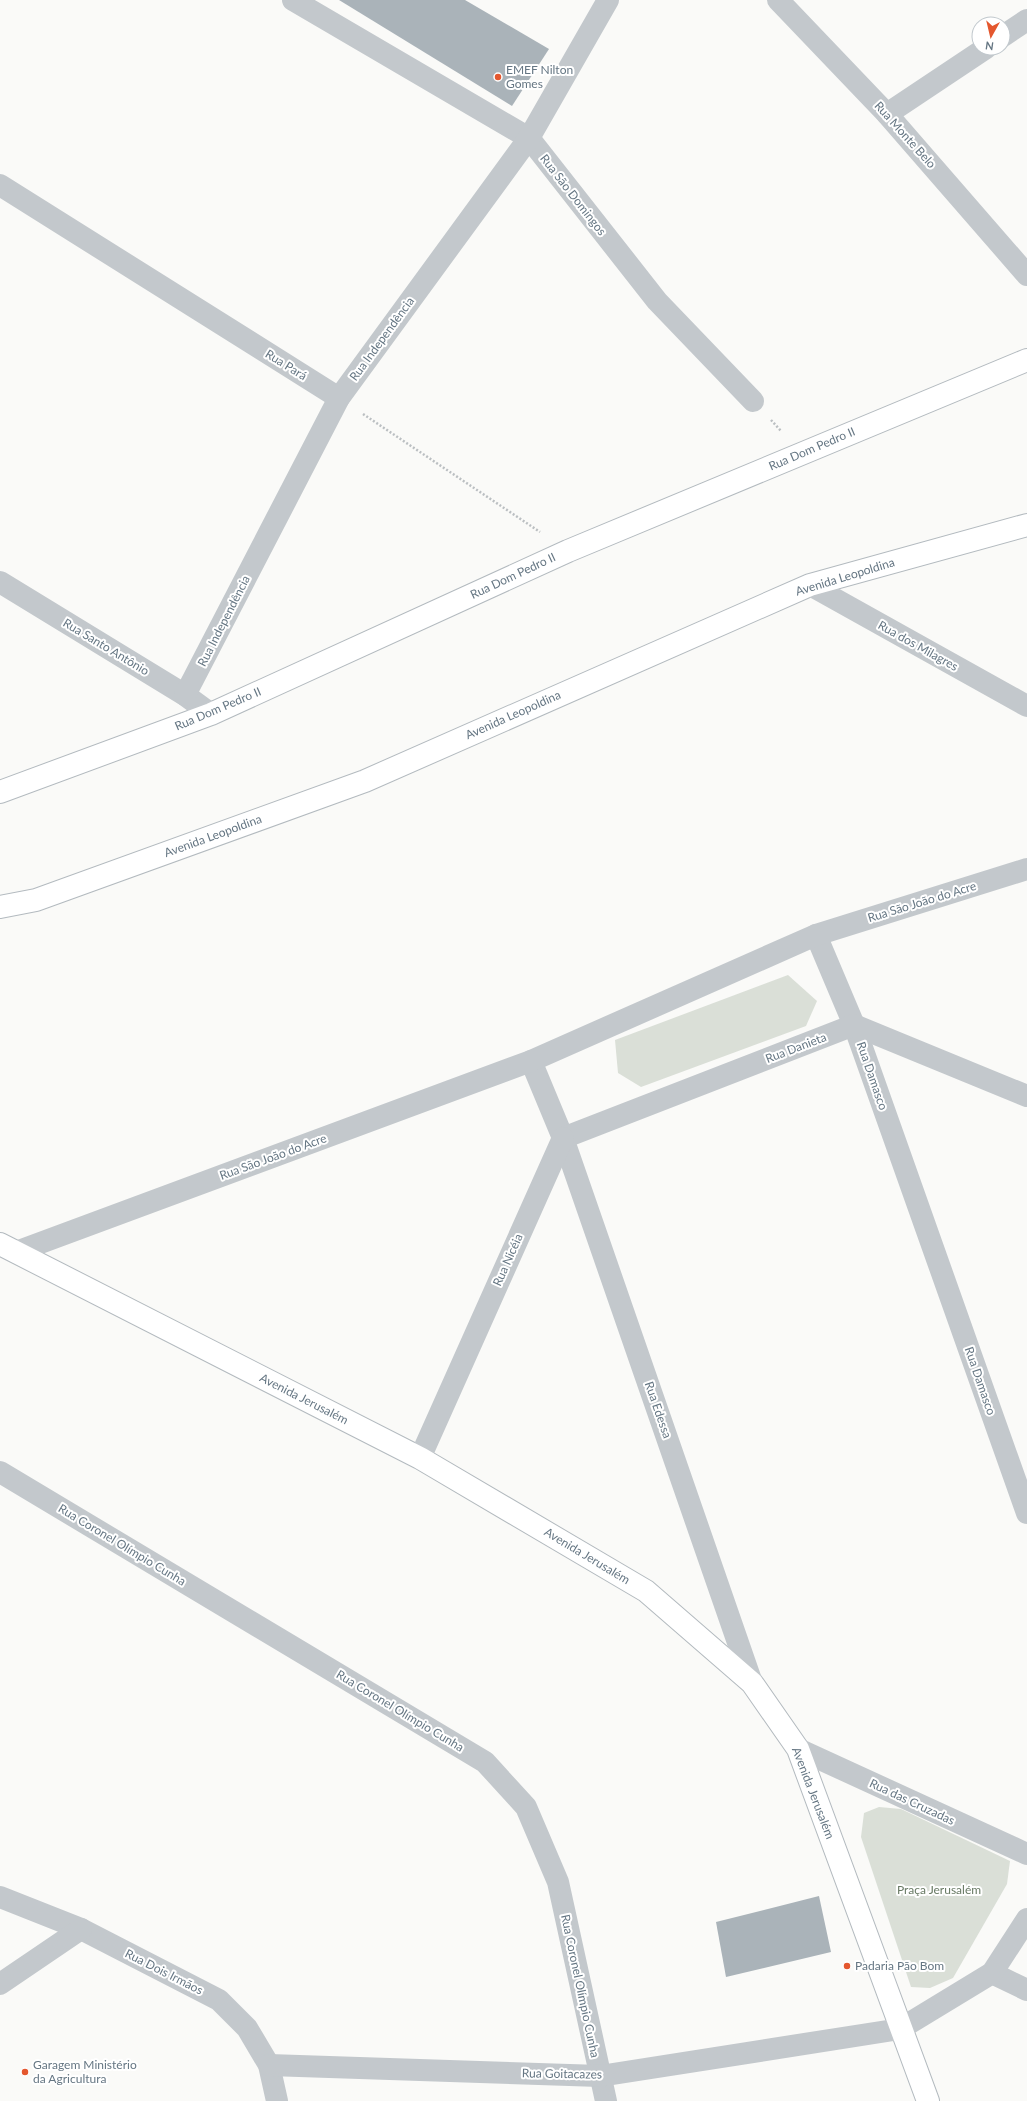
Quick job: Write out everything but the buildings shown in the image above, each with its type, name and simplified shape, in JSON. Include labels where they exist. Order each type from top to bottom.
[{"type":"street","name":"Rua São Domingos","points":[[293,0],[529,138],[657,301],[753,401]]},
{"type":"street","name":"Rua Independência","points":[[185,695],[339,398],[529,138],[608,0]]},
{"type":"street","name":"Rua Monte Belo","points":[[778,0],[887,114],[1027,275]]},
{"type":"street","points":[[1011,31],[1027,20]]},
{"type":"street","points":[[887,114],[974,56]]},
{"type":"street","name":"Rua Pará","points":[[0,185],[339,398]]},
{"type":"street","name":"Rua Dom Pedro II","points":[[0,792],[212,714],[568,551],[1027,360]]},
{"type":"street","name":"Avenida Leopoldina","points":[[0,907],[36,900],[365,781],[810,585],[1027,526]]},
{"type":"street","name":"Rua Santo Antônio","points":[[0,582],[185,695],[212,714]]},
{"type":"street","name":"Rua dos Milagres","points":[[810,585],[1027,706]]},
{"type":"street","name":"Rua São João do Acre","points":[[816,935],[1027,869]]},
{"type":"street","points":[[563,1138],[531,1061],[816,935]]},
{"type":"street","name":"Rua Damasco","points":[[816,935],[854,1025],[1027,1513]]},
{"type":"street","points":[[854,1025],[1027,1096]]},
{"type":"street","name":"Rua Danieta","points":[[563,1138],[854,1025]]},
{"type":"street","name":"Rua São João do Acre","points":[[8,1248],[531,1061]]},
{"type":"street","name":"Rua Nicéia","points":[[420,1458],[563,1138]]},
{"type":"street","name":"Rua Edessa","points":[[563,1138],[752,1683]]},
{"type":"street","name":"Avenida Jerusalém","points":[[8,1248],[420,1458],[646,1592],[752,1683],[798,1749],[900,2029],[928,2101]]},
{"type":"street","name":"Rua Coronel Olímpio Cunha","points":[[0,1472],[485,1762],[526,1807],[558,1882],[606,2101]]},
{"type":"street","name":"Rua das Cruzadas","points":[[798,1749],[1027,1854]]},
{"type":"street","name":"Rua Dois Irmãos","points":[[0,1897],[81,1929],[219,2000],[247,2028],[269,2065],[277,2101]]},
{"type":"street","points":[[900,2029],[992,1973],[1027,1919]]},
{"type":"street","points":[[0,1984],[81,1929]]},
{"type":"street","points":[[992,1973],[1027,1990]]},
{"type":"street","name":"Rua Goitacazes","points":[[269,2065],[600,2076],[900,2029]]},
{"type":"path","points":[[339,398],[568,551]]},
{"type":"path","points":[[753,401],[802,453]]},
{"type":"green space","points":[[788,975],[817,1001],[806,1026],[641,1087],[618,1073],[615,1040]]},
{"type":"green space","name":"Praça Jerusalém","points":[[879,1807],[901,1809],[1010,1861],[1007,1884],[953,1978],[930,1988],[911,1987],[861,1837],[864,1813]]},
{"type":"place","name":"EMEF Nilton Gomes","points":[[498,77]]},
{"type":"place","name":"Padaria Pão Bom","points":[[847,1966]]},
{"type":"place","name":"Garagem Ministério da Agricultura","points":[[25,2072]]}]
